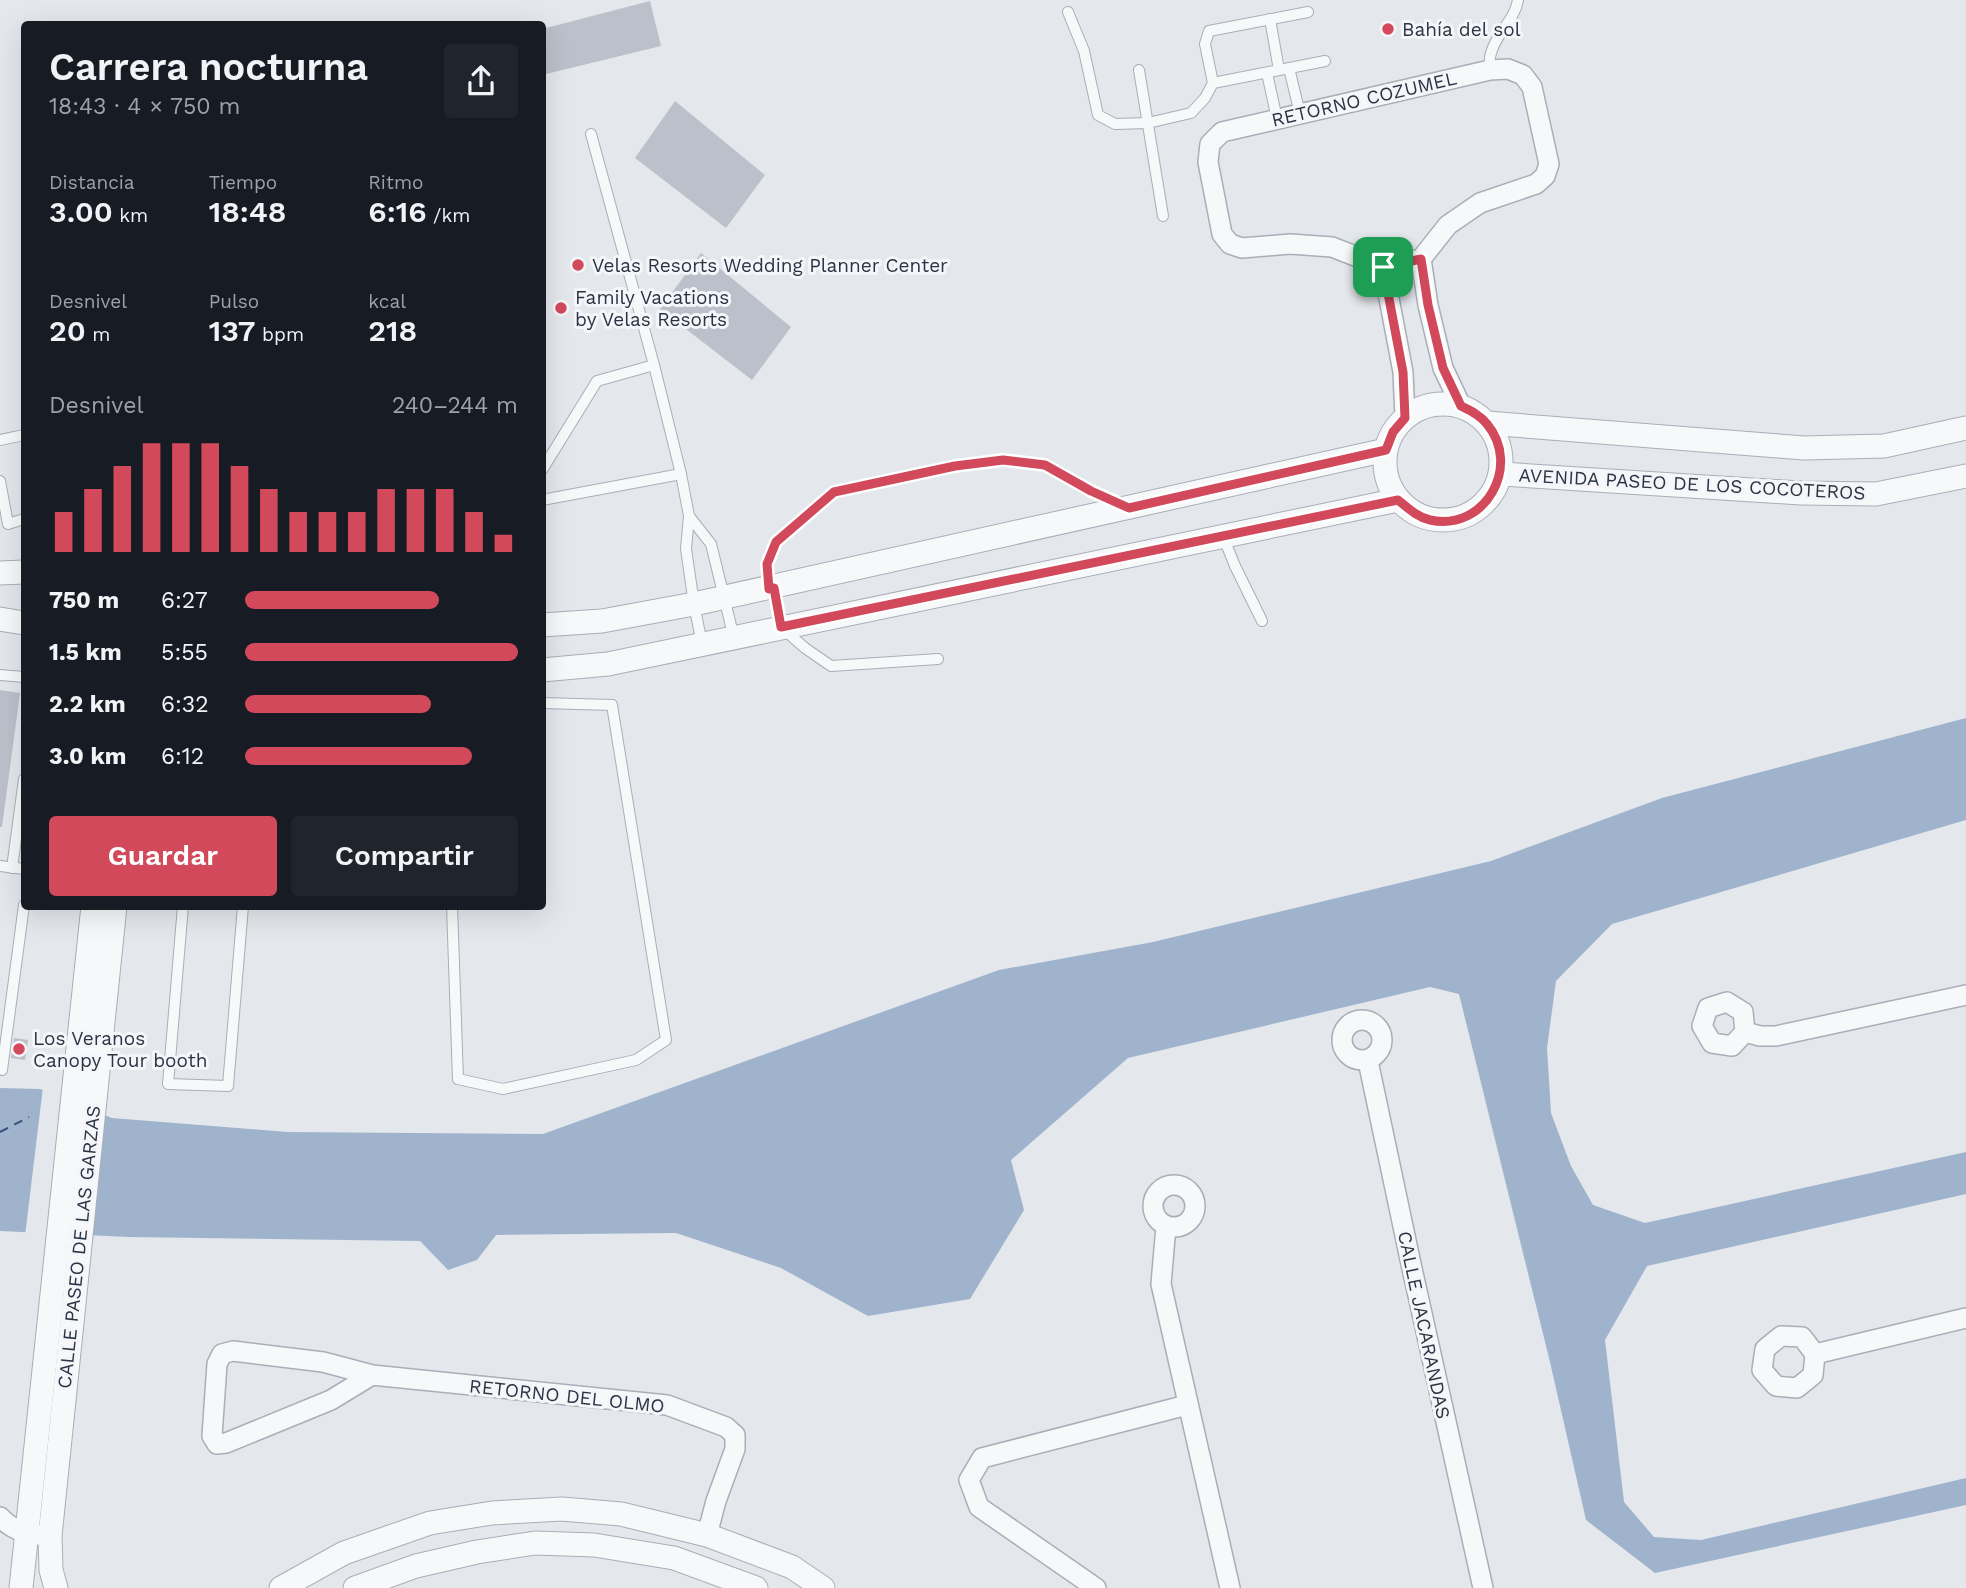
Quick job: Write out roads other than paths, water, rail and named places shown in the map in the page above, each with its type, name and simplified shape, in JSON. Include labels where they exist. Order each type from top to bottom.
[{"type":"street","name":"RETORNO COZUMEL","points":[[1383,267],[1332,247],[1290,244],[1242,248],[1230,244],[1222,234],[1209,162],[1210,144],[1222,132],[1490,71],[1508,69],[1523,75],[1532,86],[1549,164],[1545,176],[1536,184],[1480,203],[1448,225],[1421,259]]},
{"type":"street","points":[[1405,418],[1403,372],[1383,267],[1421,259],[1428,305],[1443,368],[1461,406]]},
{"type":"street","points":[[546,670],[608,664],[1398,500],[1385,469],[1386,450],[1393,432],[1405,418],[1434,404],[1461,406],[1475,412],[1487,423],[1804,448],[1884,446],[1966,428]]},
{"type":"street","name":"AVENIDA PASEO DE LOS COCOTEROS","points":[[1398,500],[1412,512],[1430,520],[1448,521],[1467,516],[1482,506],[1494,491],[1501,474],[1502,455],[1497,438],[1487,423]]},
{"type":"street","points":[[546,625],[602,621],[726,598],[1386,450]]},
{"type":"street","name":"AVENIDA PASEO DE LOS COCOTEROS","points":[[1501,474],[1801,493],[1863,494],[1876,494],[1966,476]]},
{"type":"street","points":[[0,573],[21,572]]},
{"type":"street","points":[[0,619],[21,622]]},
{"type":"street","name":"CALLE PASEO DE LAS GARZAS","points":[[56,1588],[51,1570],[50,1536],[67,1262],[88,1059],[93,910]]},
{"type":"street","name":"CALLE PASEO DE LAS GARZAS","points":[[88,1059],[115,910]]},
{"type":"street","points":[[1745,1032],[1760,1037],[1776,1036],[1966,995]]},
{"type":"street","name":"CALLE JACARANDAS","points":[[1368,1061],[1483,1588]]},
{"type":"street","points":[[1166,1226],[1161,1284],[1230,1588]]},
{"type":"street","name":"CALLE PASEO DE LAS GARZAS","points":[[21,1588],[67,1262]]},
{"type":"street","points":[[1815,1354],[1966,1318]]},
{"type":"street","name":"RETORNO DEL OLMO","points":[[372,1375],[331,1400],[226,1443],[217,1444],[212,1436],[217,1363],[222,1354],[233,1350],[323,1362],[372,1375],[667,1405],[726,1427],[735,1436],[736,1449],[716,1501],[707,1535]]},
{"type":"street","points":[[1096,1588],[979,1507],[969,1480],[982,1458],[1187,1405]]},
{"type":"street","points":[[281,1588],[344,1553],[430,1523],[492,1513],[562,1509],[621,1514],[707,1535],[792,1567],[823,1588]]},
{"type":"street","points":[[0,1517],[8,1526],[27,1533],[50,1536]]},
{"type":"street","points":[[355,1588],[416,1566],[477,1552],[535,1543],[594,1545],[674,1558],[756,1588]]},
{"type":"lane","points":[[1490,71],[1490,54],[1516,9],[1518,0]]},
{"type":"lane","points":[[1068,12],[1084,51],[1098,115],[1115,124],[1148,123],[1191,113],[1205,98],[1213,83],[1205,44],[1209,31],[1308,12]]},
{"type":"lane","points":[[1270,19],[1300,114]]},
{"type":"lane","points":[[1213,83],[1325,61]]},
{"type":"lane","points":[[1139,70],[1163,216]]},
{"type":"lane","points":[[1267,73],[1278,119]]},
{"type":"lane","points":[[591,134],[681,474],[690,516],[686,549],[702,644]]},
{"type":"lane","points":[[546,464],[597,381],[654,365]]},
{"type":"lane","points":[[0,440],[21,436]]},
{"type":"lane","points":[[938,659],[831,666],[805,648],[781,627],[767,564],[776,542],[834,492],[955,466],[1003,460],[1045,465],[1091,491],[1129,508]]},
{"type":"lane","points":[[546,499],[681,474]]},
{"type":"lane","points":[[0,482],[8,524],[21,520]]},
{"type":"lane","points":[[690,516],[710,544],[726,598],[734,638]]},
{"type":"lane","points":[[1223,536],[1262,621]]},
{"type":"lane","points":[[0,675],[21,677]]},
{"type":"lane","points":[[452,910],[458,1079],[503,1089],[636,1060],[666,1040],[612,705],[546,703]]},
{"type":"lane","points":[[12,868],[21,801]]},
{"type":"lane","points":[[0,866],[21,869]]},
{"type":"lane","points":[[0,1069],[2,1070],[23,910]]},
{"type":"lane","points":[[183,910],[168,1084],[228,1086],[243,910]]},
{"type":"water","points":[[1966,718],[1966,820],[1612,924],[1556,981],[1547,1048],[1551,1113],[1571,1166],[1593,1205],[1645,1223],[1966,1152],[1966,1194],[1647,1266],[1605,1340],[1624,1502],[1654,1537],[1701,1540],[1966,1478],[1966,1505],[1655,1573],[1586,1520],[1459,994],[1430,987],[1128,1058],[1011,1160],[1024,1210],[970,1299],[868,1316],[781,1268],[676,1233],[496,1235],[477,1260],[448,1270],[420,1241],[128,1237],[0,1231],[0,1088],[40,1089],[112,1118],[287,1132],[543,1134],[999,970],[1153,942],[1491,861],[1662,798]]},
{"type":"place","name":"Bahía del sol","points":[[1388,29]]},
{"type":"place","name":"Velas Resorts Wedding Planner Center","points":[[578,265]]},
{"type":"place","name":"Family Vacations by Velas Resorts","points":[[561,308]]},
{"type":"place","name":"Los Veranos Canopy Tour booth","points":[[19,1049]]}]
